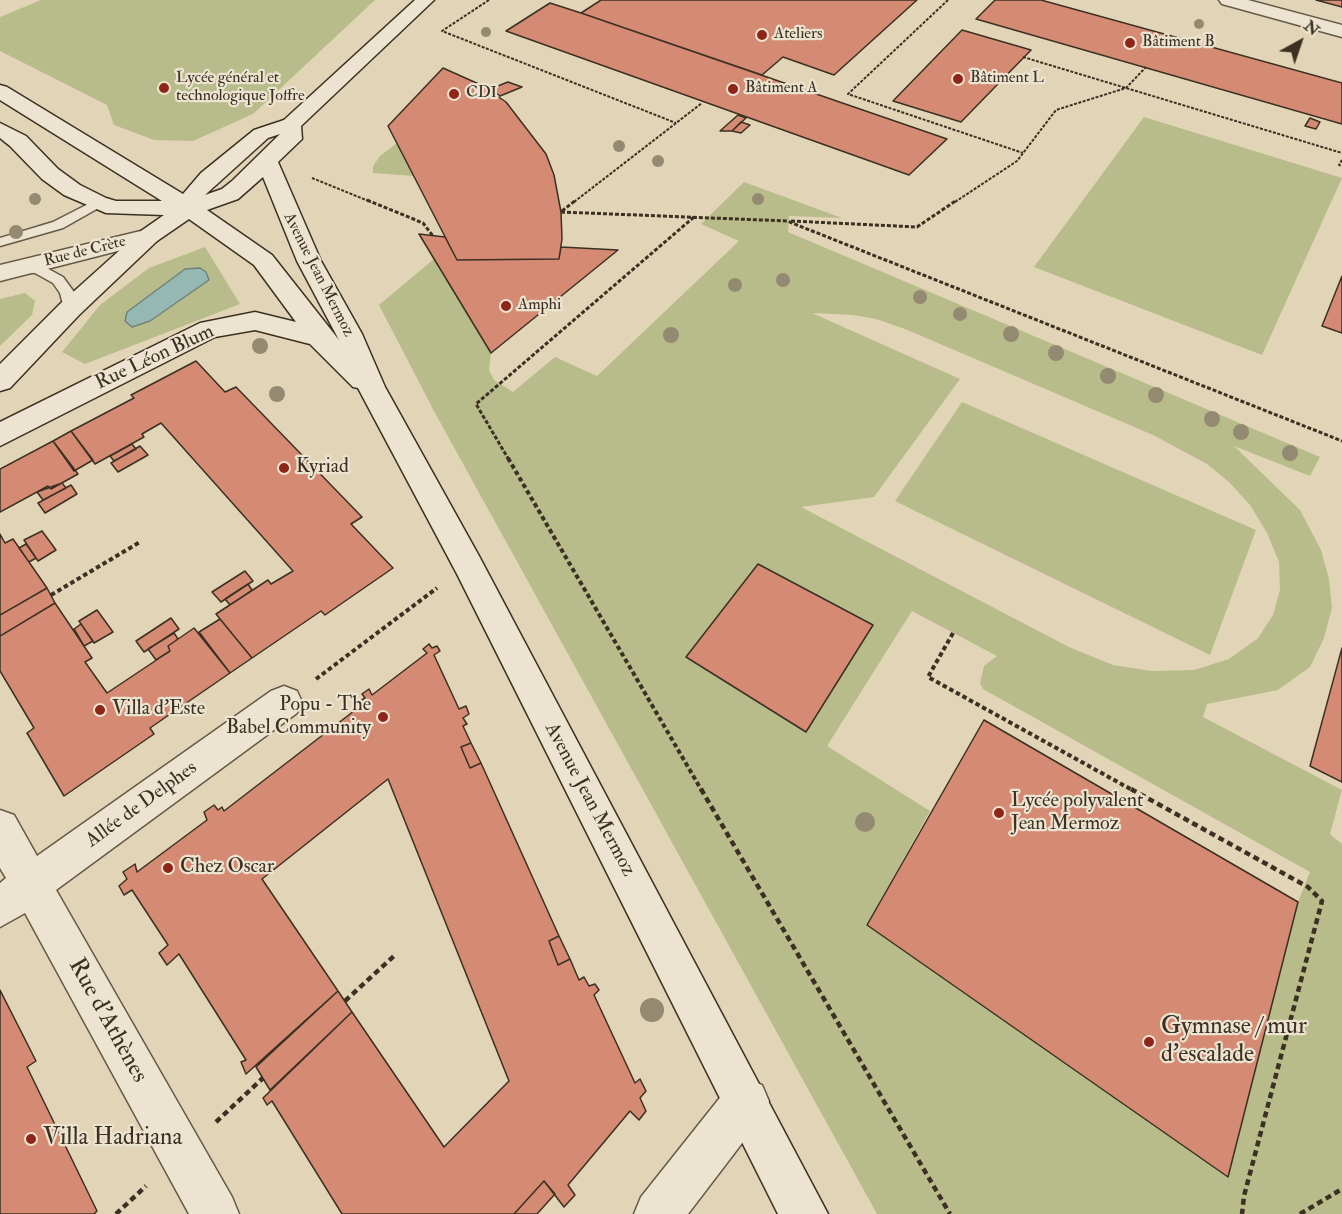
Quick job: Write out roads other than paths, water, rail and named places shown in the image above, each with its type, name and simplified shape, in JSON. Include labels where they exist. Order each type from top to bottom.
[{"type":"main road","points":[[0,381],[70,309],[149,236],[189,207],[195,192],[261,134],[291,124],[425,0]]},
{"type":"main road","points":[[1227,0],[1342,31]]},
{"type":"main road","name":"Avenue Jean Mermoz","points":[[0,91],[189,207],[262,261],[280,280],[318,337],[371,387]]},
{"type":"main road","points":[[0,129],[18,141],[50,174],[72,190],[98,204],[114,208],[189,207],[230,194],[291,139],[291,124]]},
{"type":"main road","name":"Avenue Jean Mermoz","points":[[267,161],[276,188],[309,261],[350,334],[371,387],[468,566],[804,1214]]},
{"type":"main road","points":[[72,190],[122,166]]},
{"type":"main road","name":"Rue de Crète","points":[[11,270],[149,236]]},
{"type":"main road","name":"Rue Léon Blum","points":[[0,435],[208,329],[255,321],[318,337]]},
{"type":"main road","name":"Allée de Delphes","points":[[16,896],[284,702]]},
{"type":"main road","name":"Rue d'Athènes","points":[[0,829],[16,896],[215,1214]]},
{"type":"main road","points":[[658,1214],[746,1101]]},
{"type":"lane","points":[[0,242],[58,225],[98,204]]},
{"type":"lane","name":"Rue de Crète","points":[[11,270],[38,269],[58,280],[67,292],[70,309]]},
{"type":"water","points":[[200,268],[206,272],[209,280],[150,321],[132,327],[125,321],[127,312],[185,269]]},
{"type":"place","name":"Ateliers","points":[[762,35]]},
{"type":"place","name":"Bâtiment B","points":[[1130,43]]},
{"type":"place","name":"Bâtiment L","points":[[958,79]]},
{"type":"place","name":"Lycée général et technologique Joffre","points":[[164,88]]},
{"type":"place","name":"Bâtiment A","points":[[733,89]]},
{"type":"place","name":"CDI","points":[[454,94]]},
{"type":"place","name":"Amphi","points":[[506,306]]},
{"type":"place","name":"Kyriad","points":[[284,468]]},
{"type":"place","name":"Villa d'Este","points":[[100,710]]},
{"type":"place","name":"Popu - The Babel Community","points":[[383,717]]},
{"type":"place","name":"Lycée polyvalent Jean Mermoz","points":[[999,813]]},
{"type":"place","name":"Chez Oscar","points":[[168,868]]},
{"type":"place","name":"Gymnase / mur d'escalade","points":[[1149,1042]]},
{"type":"place","name":"Villa Hadriana","points":[[31,1139]]}]
